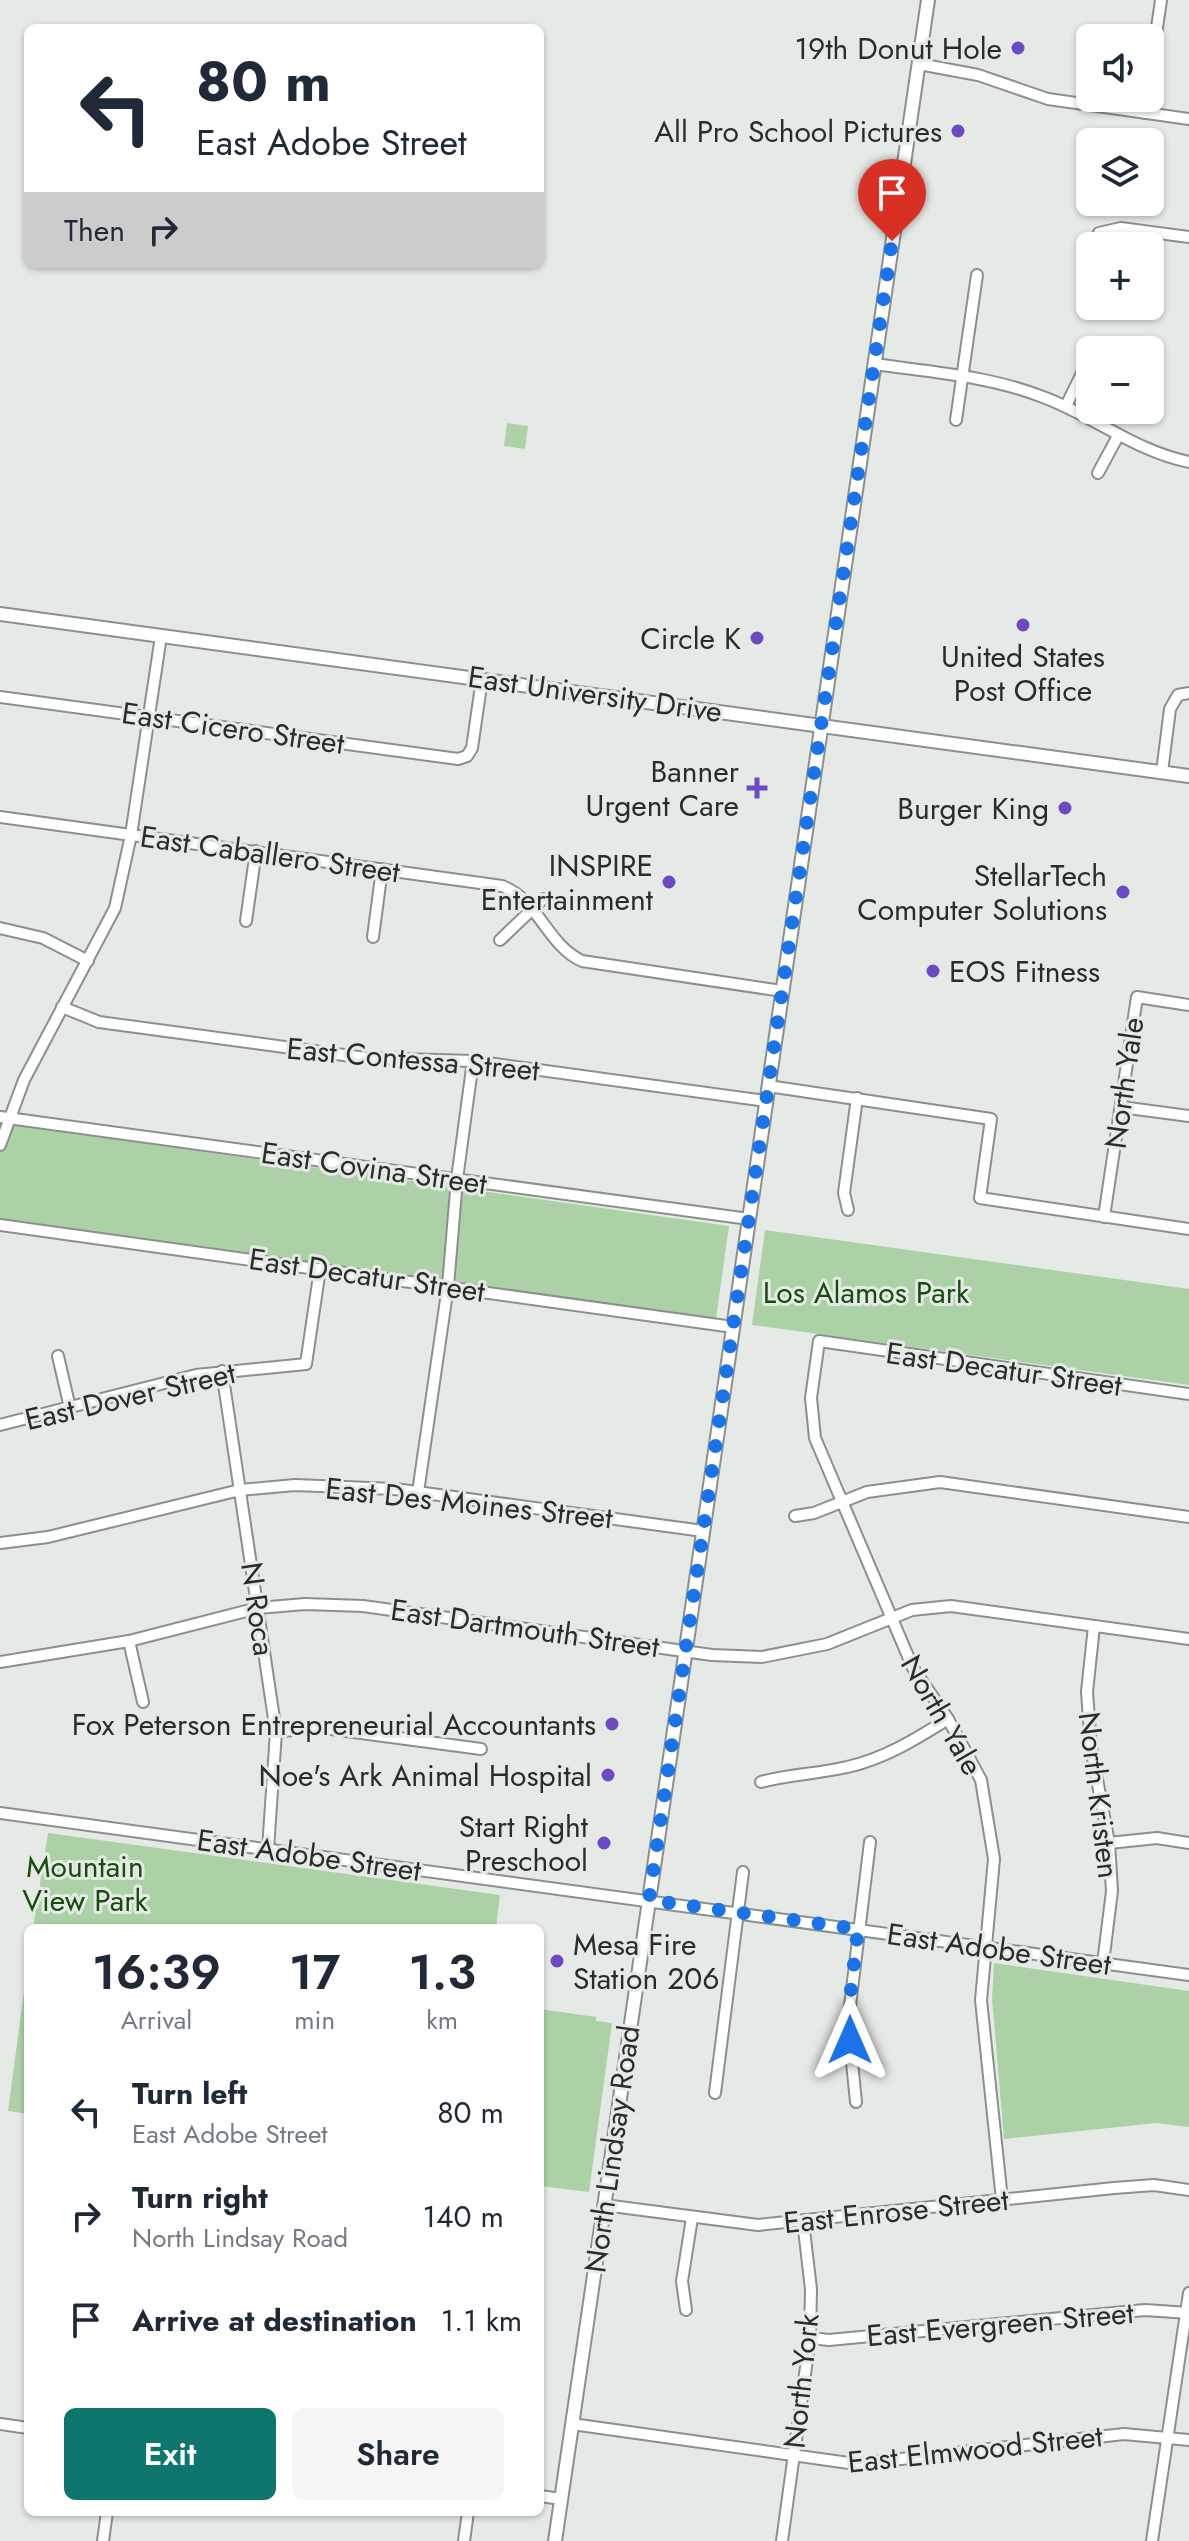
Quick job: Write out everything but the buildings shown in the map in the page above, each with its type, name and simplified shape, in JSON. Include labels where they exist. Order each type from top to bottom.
[{"type":"main road","name":"North Lindsay Road","points":[[555,2541],[928,0]]},
{"type":"main road","name":"East University Drive","points":[[0,614],[1189,776]]},
{"type":"street","points":[[1158,24],[1161,0]]},
{"type":"street","points":[[919,64],[978,75],[1048,99],[1189,119]]},
{"type":"street","points":[[1103,232],[1121,228],[1151,232]]},
{"type":"street","points":[[1164,234],[1189,237]]},
{"type":"street","points":[[956,420],[977,275]]},
{"type":"street","points":[[874,364],[1026,390],[1066,406],[1149,451],[1189,462]]},
{"type":"street","points":[[1066,406],[1076,386]]},
{"type":"street","points":[[1098,473],[1118,436]]},
{"type":"street","points":[[0,1145],[5,1118],[115,908],[131,835],[161,636]]},
{"type":"street","name":"East Cicero Street","points":[[0,697],[452,758],[467,756],[473,744],[482,679]]},
{"type":"street","points":[[1162,772],[1170,709],[1184,694]]},
{"type":"street","name":"East Caballero Street","points":[[0,817],[502,886],[519,894],[560,945],[582,961],[782,991]]},
{"type":"street","points":[[246,921],[256,851]]},
{"type":"street","points":[[373,937],[382,869]]},
{"type":"street","points":[[500,940],[543,899]]},
{"type":"street","points":[[0,928],[43,938],[88,961]]},
{"type":"street","name":"North Yale","points":[[1104,1217],[1137,997],[1189,1005]]},
{"type":"street","name":"East Contessa Street","points":[[62,1007],[99,1022],[366,1058],[473,1061],[766,1101]]},
{"type":"street","points":[[418,1492],[448,1286],[457,1179],[473,1061]]},
{"type":"street","points":[[768,1086],[991,1119],[980,1198],[1189,1229]]},
{"type":"street","points":[[848,1210],[844,1193],[857,1098]]},
{"type":"street","points":[[1121,1107],[1189,1116]]},
{"type":"street","name":"East Covina Street","points":[[5,1118],[749,1219]]},
{"type":"street","name":"East Decatur Street","points":[[0,1225],[733,1327]]},
{"type":"street","name":"East Dover Street","points":[[0,1425],[222,1371],[306,1364],[320,1269]]},
{"type":"street","name":"North Yale","points":[[819,1341],[811,1398],[815,1438],[913,1668],[948,1719],[981,1780],[984,1793],[994,1859],[984,1947],[982,2017],[1002,2200]]},
{"type":"street","name":"East Decatur Street","points":[[819,1341],[1189,1394]]},
{"type":"street","points":[[58,1356],[70,1408]]},
{"type":"street","name":"N Roca","points":[[222,1371],[276,1732],[268,1849]]},
{"type":"street","points":[[795,1516],[867,1492],[940,1482],[1189,1517]]},
{"type":"street","name":"East Des Moines Street","points":[[0,1543],[48,1537],[240,1490],[295,1485],[418,1492],[703,1531]]},
{"type":"street","name":"East Dartmouth Street","points":[[0,1662],[37,1659],[129,1641],[258,1608],[305,1604],[363,1606],[686,1650],[762,1657],[827,1644],[912,1610],[951,1606],[1189,1639]]},
{"type":"street","name":"North Kristen","points":[[1094,1626],[1087,1692],[1091,1747],[1109,1843],[1112,1891],[1103,1963]]},
{"type":"street","points":[[129,1641],[143,1702]]},
{"type":"street","points":[[761,1782],[851,1766],[906,1745],[948,1719]]},
{"type":"street","points":[[276,1732],[316,1727],[481,1749]]},
{"type":"street","name":"East Adobe Street","points":[[0,1813],[1189,1975]]},
{"type":"street","points":[[1109,1843],[1157,1838],[1189,1843]]},
{"type":"street","points":[[856,2102],[848,2022],[870,1842]]},
{"type":"street","points":[[715,2093],[743,1872]]},
{"type":"street","name":"East Enrose Street","points":[[604,2205],[735,2224],[803,2221],[1154,2185],[1189,2190]]},
{"type":"street","points":[[686,2310],[682,2281],[692,2218]]},
{"type":"street","name":"North York","points":[[782,2541],[810,2338],[811,2289],[803,2221]]},
{"type":"street","points":[[1152,2541],[1189,2293]]},
{"type":"street","name":"East Evergreen Street","points":[[810,2338],[829,2340],[1145,2310],[1188,2313]]},
{"type":"street","points":[[0,2424],[24,2427]]},
{"type":"street","name":"East Elmwood Street","points":[[572,2424],[793,2457],[873,2463],[1124,2434],[1189,2440]]},
{"type":"street","points":[[544,2497],[561,2499]]},
{"type":"street","points":[[103,2541],[106,2516]]},
{"type":"street","points":[[464,2541],[467,2516]]},
{"type":"green space","points":[[507,423],[528,426],[525,449],[504,446]]},
{"type":"green space","name":"Los Alamos Park","points":[[0,1123],[729,1226],[716,1319],[0,1220]]},
{"type":"green space","name":"Los Alamos Park","points":[[765,1230],[1189,1289],[1189,1385],[752,1325]]},
{"type":"green space","name":"Mountain View Park","points":[[48,1833],[500,1895],[496,1924],[34,1924]]},
{"type":"green space","points":[[994,1963],[1189,1991],[1189,2127],[1156,2123],[1004,2139],[992,1998]]},
{"type":"green space","name":"Mountain View Park","points":[[24,1992],[24,2113],[8,2111]]},
{"type":"green space","points":[[544,2010],[596,2017],[596,2021],[612,2023],[589,2192],[544,2186]]},
{"type":"place","name":"19th Donut Hole","points":[[1018,48]]},
{"type":"place","name":"All Pro School Pictures","points":[[958,131]]},
{"type":"place","name":"United States Post Office","points":[[1023,625]]},
{"type":"place","name":"Circle K","points":[[757,638]]},
{"type":"place","name":"Banner Urgent Care","points":[[757,788]]},
{"type":"place","name":"Burger King","points":[[1065,808]]},
{"type":"place","name":"INSPIRE Entertainment","points":[[669,882]]},
{"type":"place","name":"StellarTech Computer Solutions","points":[[1123,892]]},
{"type":"place","name":"EOS Fitness","points":[[933,971]]},
{"type":"place","name":"Fox Peterson Entrepreneurial Accountants","points":[[612,1724]]},
{"type":"place","name":"Noe's Ark Animal Hospital","points":[[608,1775]]},
{"type":"place","name":"Start Right Preschool","points":[[604,1843]]},
{"type":"place","name":"Mesa Fire Station 206","points":[[557,1961]]},
{"type":"route","points":[[850,2040],[848,2022],[858,1929],[649,1900],[892,241]]}]
